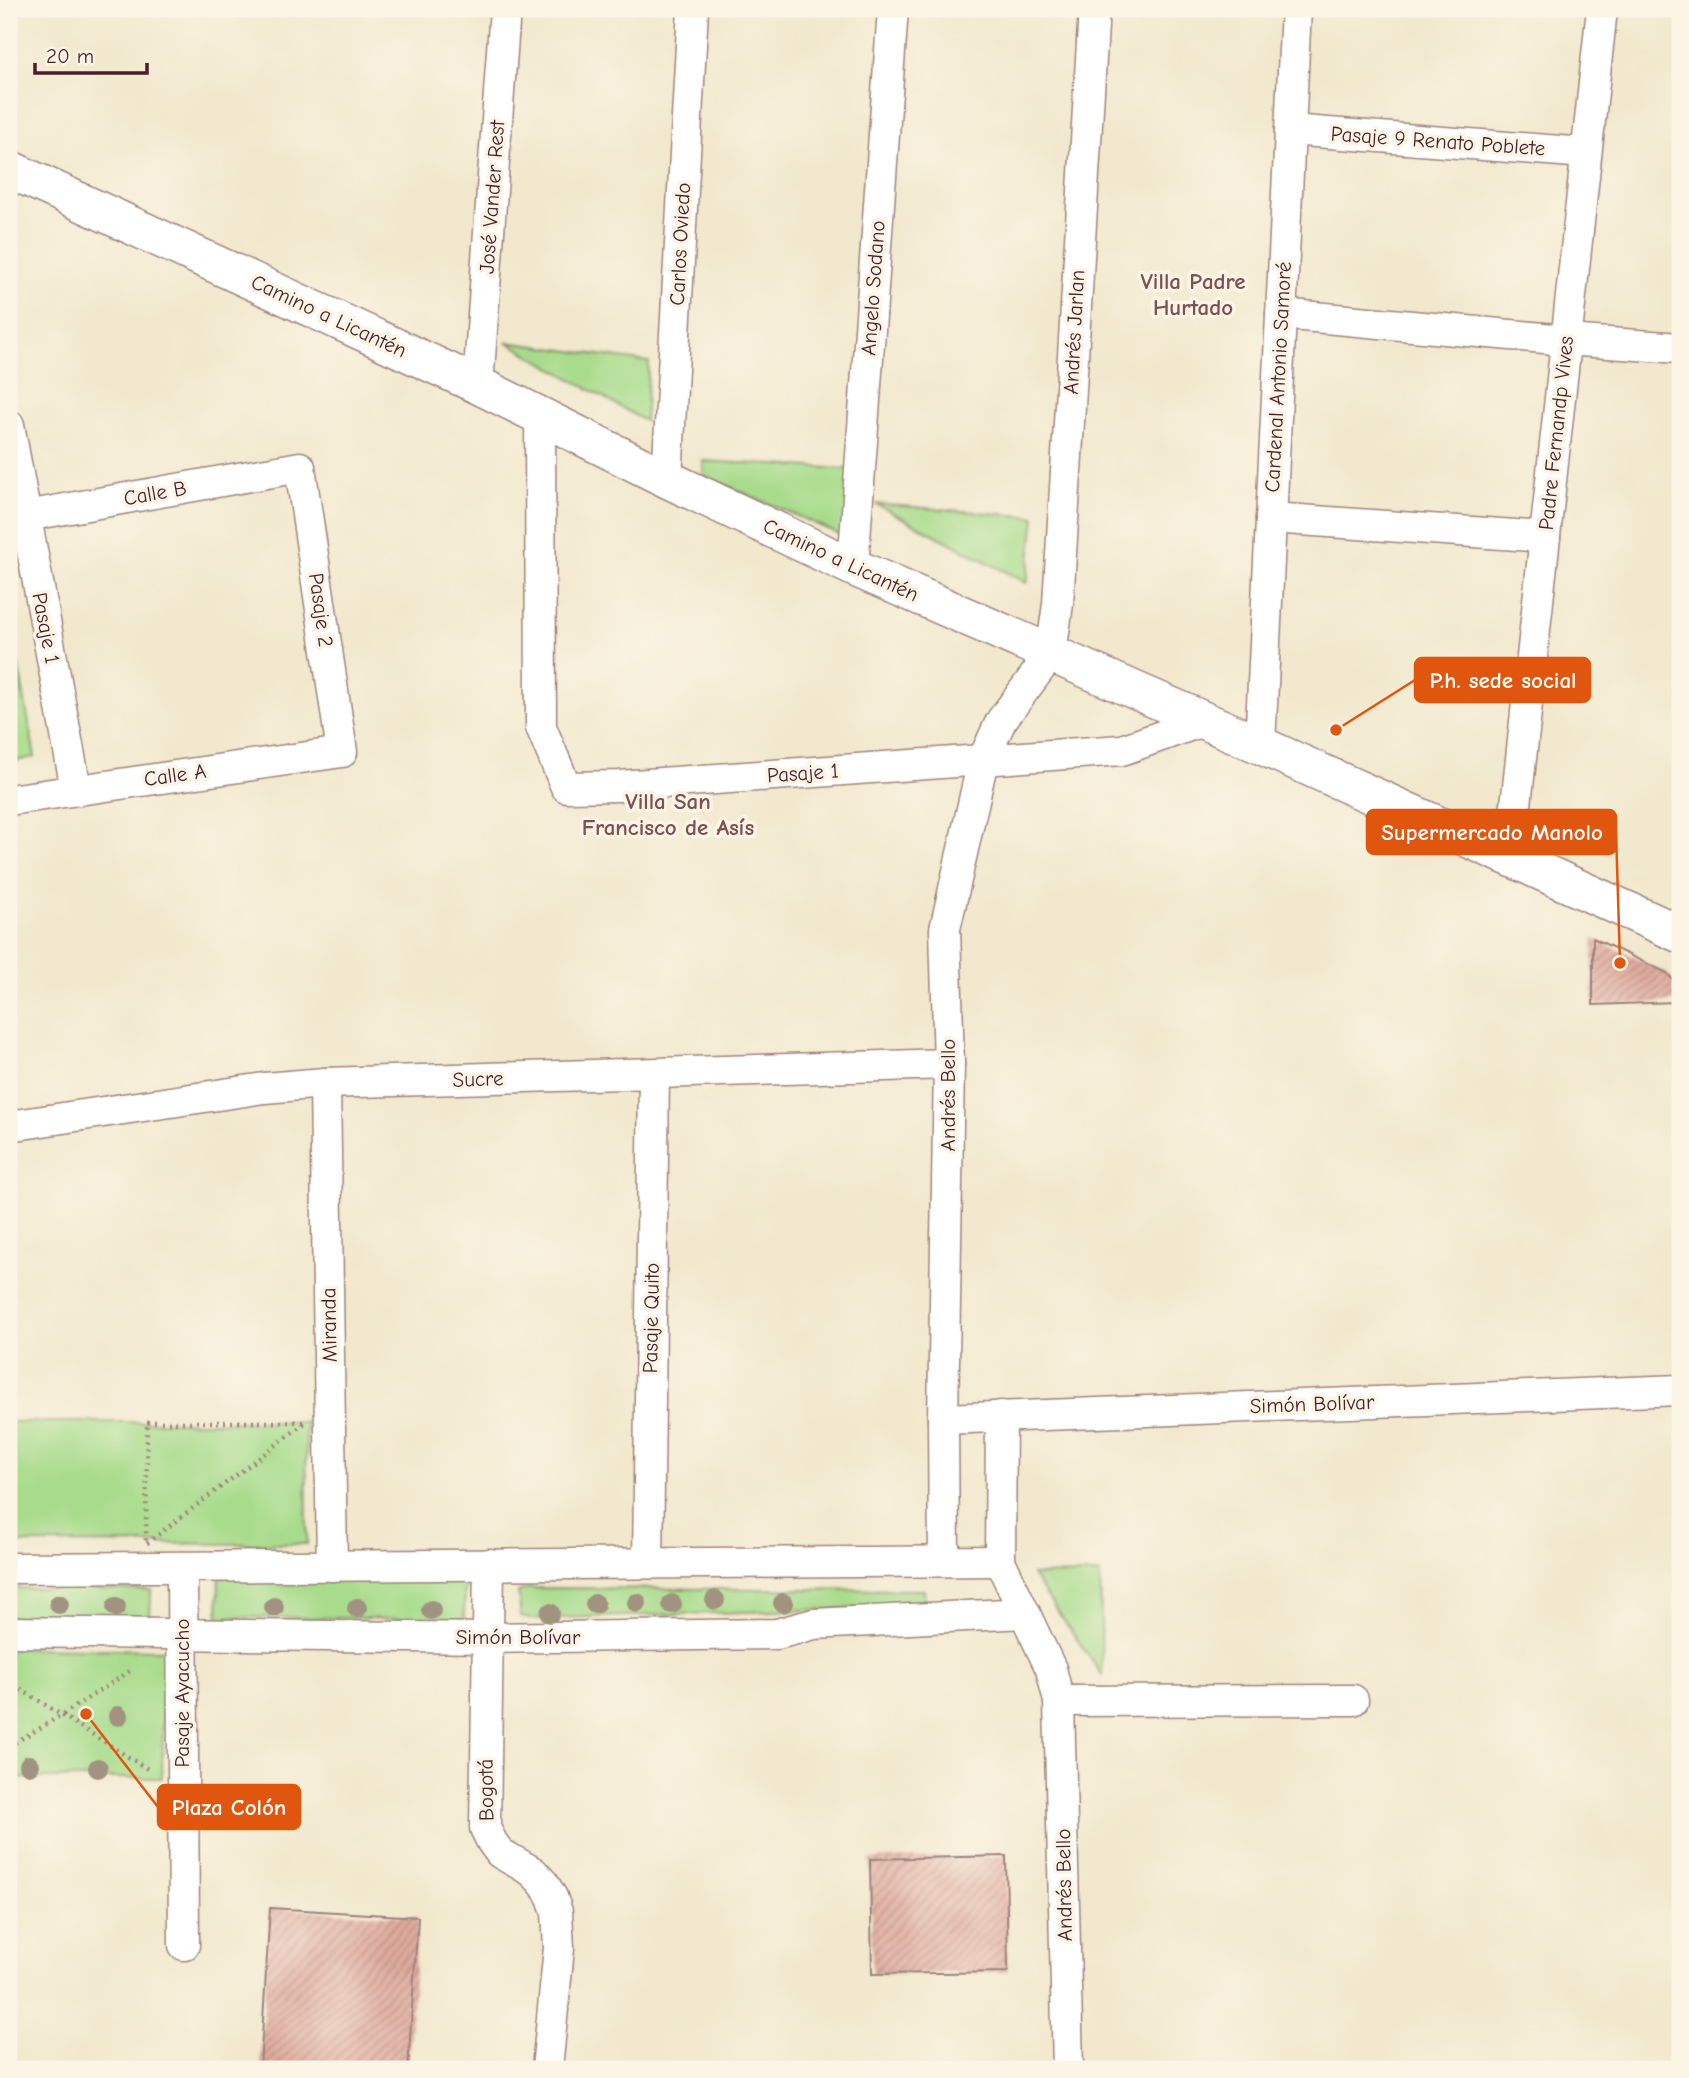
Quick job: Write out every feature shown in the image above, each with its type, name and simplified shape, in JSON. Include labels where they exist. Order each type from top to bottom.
[{"type":"street","name":"José Vander Rest","points":[[478,385],[505,9]]},
{"type":"street","name":"Carlos Oviedo","points":[[667,479],[694,9]]},
{"type":"street","name":"Angelo Sodano","points":[[853,567],[893,9]]},
{"type":"street","name":"Andrés Jarlan","points":[[1051,654],[1058,604],[1094,9]]},
{"type":"street","name":"Cardenal Antonio Samoré","points":[[1260,745],[1296,9]]},
{"type":"street","name":"Padre Fernandp Vives","points":[[1508,857],[1602,9]]},
{"type":"street","name":"Pasaje 9 Renato Poblete","points":[[1290,130],[1586,153]]},
{"type":"street","name":"Camino a Licantén","points":[[9,169],[478,385],[853,567],[1260,745],[1680,934]]},
{"type":"street","points":[[1281,314],[1680,348]]},
{"type":"street","name":"Pasaje 1","points":[[540,415],[541,727],[566,787],[619,786],[1122,750],[1203,721]]},
{"type":"street","name":"Pasaje 1","points":[[9,425],[17,518],[76,789]]},
{"type":"street","name":"Calle B","points":[[17,518],[300,467]]},
{"type":"street","name":"Pasaje 2","points":[[300,467],[342,752]]},
{"type":"street","points":[[1271,518],[1545,537]]},
{"type":"street","name":"Andrés Bello","points":[[944,1561],[943,1419],[949,1064],[945,929],[983,760],[1001,721],[1051,654]]},
{"type":"street","name":"Calle A","points":[[9,800],[342,752]]},
{"type":"street","name":"Sucre","points":[[9,1126],[264,1088],[326,1083],[949,1064]]},
{"type":"street","name":"Pasaje Quito","points":[[648,1563],[654,1074]]},
{"type":"street","name":"Miranda","points":[[326,1083],[332,1566]]},
{"type":"street","name":"Simón Bolívar","points":[[943,1419],[1680,1390]]},
{"type":"street","name":"Andrés Bello","points":[[1001,1416],[1000,1561],[1051,1670],[1059,1701],[1068,2069]]},
{"type":"street","points":[[9,1568],[1000,1561]]},
{"type":"street","name":"Bogotá","points":[[489,1564],[485,1828],[500,1853],[533,1872],[544,1884],[558,1912],[559,1948],[547,2069]]},
{"type":"street","name":"Pasaje Ayacucho","points":[[181,1567],[184,1945]]},
{"type":"street","name":"Simón Bolívar","points":[[9,1632],[487,1637],[777,1634],[814,1624],[1025,1613]]},
{"type":"street","points":[[1059,1701],[1353,1700]]},
{"type":"path","points":[[147,1422],[306,1422],[274,1447],[146,1544],[147,1422]]},
{"type":"path","points":[[9,1746],[137,1666]]},
{"type":"path","points":[[9,1682],[162,1778],[183,1778]]},
{"type":"green space","points":[[507,342],[649,362],[645,421]]},
{"type":"green space","points":[[703,461],[864,470],[864,545],[703,475]]},
{"type":"green space","points":[[876,504],[1035,517],[1027,583]]},
{"type":"green space","points":[[15,647],[35,757],[9,762],[9,648]]},
{"type":"green space","points":[[9,1422],[306,1422],[307,1544],[9,1543]]},
{"type":"green space","points":[[1100,1574],[1102,1675],[1032,1575]]},
{"type":"green space","points":[[219,1576],[465,1580],[464,1619],[218,1617]]},
{"type":"green space","points":[[9,1588],[151,1590],[150,1616],[9,1617]]},
{"type":"green space","points":[[529,1588],[924,1590],[925,1606],[530,1619],[521,1617],[518,1592]]},
{"type":"green space","points":[[9,1648],[164,1650],[162,1778],[9,1778]]},
{"type":"building","points":[[1593,938],[1667,973],[1673,980],[1676,1002],[1593,1005]]},
{"type":"building","points":[[1006,1856],[1008,1972],[872,1974],[870,1859]]},
{"type":"building","points":[[270,1908],[418,1917],[408,2069],[260,2069]]},
{"type":"place","name":"P.h. sede social","points":[[1336,730]]},
{"type":"place","name":"Supermercado Manolo","points":[[1620,963]]},
{"type":"place","name":"Plaza Colón","points":[[86,1714]]},
{"type":"district","name":"Villa Padre Hurtado","points":[[1193,294]]},
{"type":"district","name":"Villa San Francisco de Asís","points":[[668,814]]}]
